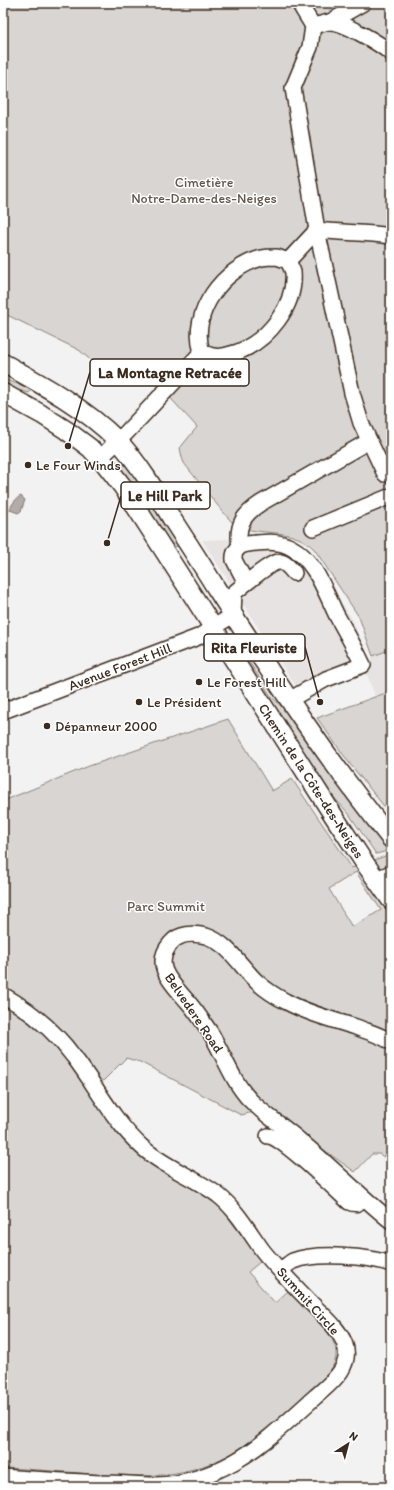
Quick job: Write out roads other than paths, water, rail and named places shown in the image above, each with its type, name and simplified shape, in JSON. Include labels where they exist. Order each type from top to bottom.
[{"type":"main road","name":"Chemin de la Côte-des-Neiges","points":[[3,364],[33,380],[94,420],[118,441],[132,457],[289,700],[332,763],[391,839]]},
{"type":"main road","name":"Chemin de la Côte-des-Neiges","points":[[3,393],[35,410],[62,427],[83,442],[100,458],[133,503],[322,798],[383,876],[391,900]]},
{"type":"street","points":[[300,3],[313,26],[310,47],[293,88],[316,230],[352,393],[368,441],[389,478]]},
{"type":"street","points":[[313,26],[330,22],[363,3]]},
{"type":"street","points":[[330,22],[357,32],[384,47],[391,53]]},
{"type":"street","points":[[316,230],[340,233],[372,233],[391,236]]},
{"type":"street","points":[[288,261],[316,230]]},
{"type":"street","points":[[277,257],[288,261],[293,271],[289,299],[282,315],[269,330],[258,341],[229,355],[215,357],[202,352],[199,341],[199,326],[208,304],[220,283],[231,273],[246,264],[262,258],[277,257]]},
{"type":"street","points":[[100,458],[202,352]]},
{"type":"street","points":[[240,546],[240,527],[243,518],[250,511],[261,503],[368,441]]},
{"type":"street","points":[[313,528],[391,496]]},
{"type":"street","points":[[246,583],[234,560],[234,553],[240,546],[249,544],[279,543],[292,548],[303,555],[318,578],[363,665],[326,679],[289,700]]},
{"type":"street","points":[[233,615],[234,593],[271,565],[277,562],[284,563],[294,573]]},
{"type":"street","name":"Avenue Forest Hill","points":[[3,711],[198,637],[233,615]]},
{"type":"street","name":"Belvedere Road","points":[[391,1042],[376,1034],[307,1011],[286,1002],[258,982],[227,950],[206,936],[194,934],[183,935],[174,939],[163,956],[162,964],[166,974],[199,1016],[214,1039],[237,1083],[249,1099],[259,1109],[300,1140],[391,1221]]},
{"type":"street","name":"Summit Circle","points":[[3,995],[28,1011],[50,1029],[73,1056],[120,1124],[142,1148],[168,1166],[210,1189],[224,1200],[264,1251],[333,1325],[343,1340],[347,1352],[345,1363],[340,1373],[262,1444],[232,1463],[193,1479],[159,1485],[74,1482],[3,1477]]},
{"type":"street","points":[[268,1136],[276,1138],[286,1145],[349,1202],[359,1204],[364,1198]]},
{"type":"street","points":[[281,1270],[293,1262],[309,1258],[356,1256],[391,1264]]},
{"type":"place","name":"La Montagne Retracée","points":[[68,446]]},
{"type":"place","name":"Le Four Winds","points":[[28,465]]},
{"type":"place","name":"Le Hill Park","points":[[107,543]]},
{"type":"place","name":"Le Forest Hill","points":[[199,682]]},
{"type":"place","name":"Le Président","points":[[139,702]]},
{"type":"place","name":"Rita Fleuriste","points":[[320,702]]},
{"type":"place","name":"Dépanneur 2000","points":[[47,726]]},
{"type":"park label","name":"Cimetière Notre-Dame-des-Neiges","points":[[204,190]]},
{"type":"park label","name":"Parc Summit","points":[[166,906]]}]
